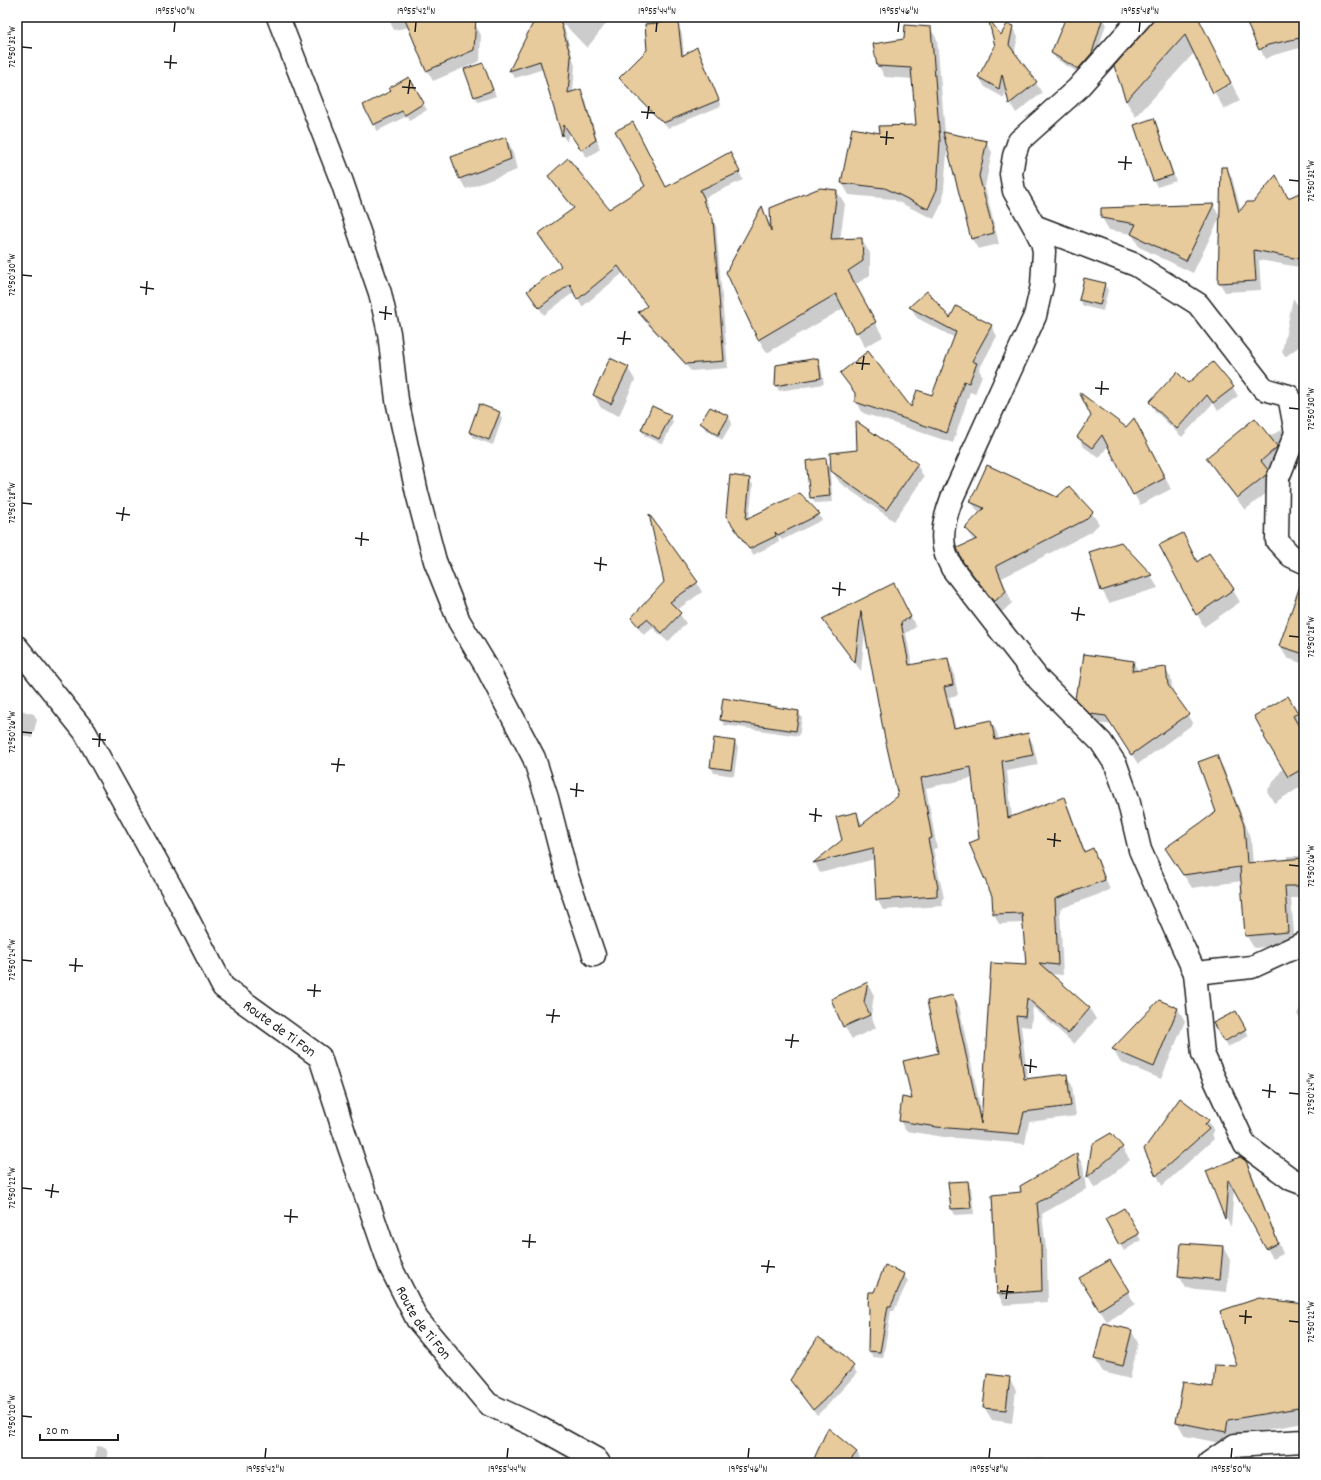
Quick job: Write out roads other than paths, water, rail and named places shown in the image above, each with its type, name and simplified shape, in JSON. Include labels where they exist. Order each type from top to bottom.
[{"type":"street","points":[[278,17],[342,182],[380,293],[389,333],[397,400],[417,493],[435,562],[460,621],[486,666],[534,758],[547,798],[567,876],[594,955]]},
{"type":"street","points":[[1141,17],[1077,89],[1020,141],[1014,156],[1011,174],[1014,191],[1034,226],[1042,242],[1044,251],[1042,285],[1035,316],[946,514],[943,536],[945,551],[952,568],[1039,680],[1102,742],[1116,765],[1128,799],[1140,850],[1195,973],[1203,1054],[1246,1145],[1292,1179],[1304,1184]]},
{"type":"street","points":[[1034,226],[1136,265],[1198,304],[1264,389],[1289,396],[1296,433],[1278,478],[1277,541],[1290,556],[1304,562]]},
{"type":"street","name":"Route de Ti Fon","points":[[17,647],[85,732],[178,900],[223,987],[320,1057],[390,1266],[417,1319],[488,1404],[540,1428],[596,1459],[599,1463]]},
{"type":"street","points":[[1195,973],[1252,967],[1304,943]]},
{"type":"street","points":[[1209,1463],[1235,1445],[1304,1441]]}]
